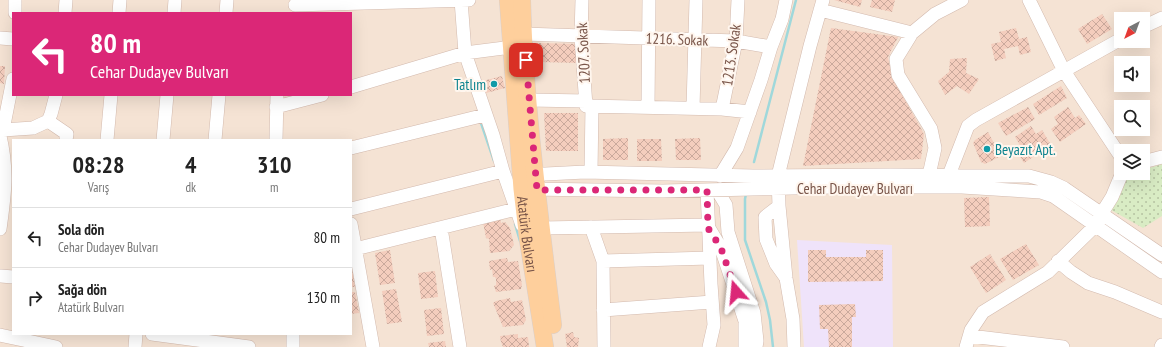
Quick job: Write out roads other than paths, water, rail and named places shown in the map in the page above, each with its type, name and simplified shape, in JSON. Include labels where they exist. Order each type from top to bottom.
[{"type":"main road","name":"Atatürk Bulvarı","points":[[508,0],[512,47],[529,182],[542,228],[556,347]]},
{"type":"main road","name":"Atatürk Bulvarı","points":[[522,0],[523,34],[529,100],[528,240],[545,347]]},
{"type":"street","points":[[14,12],[15,0]]},
{"type":"street","points":[[65,12],[66,0]]},
{"type":"street","points":[[119,12],[120,0]]},
{"type":"street","points":[[174,12],[175,0]]},
{"type":"street","points":[[226,12],[227,0]]},
{"type":"street","points":[[294,6],[463,0],[465,53],[503,171],[528,240]]},
{"type":"street","name":"1207. Sokak","points":[[582,0],[581,36],[588,105],[591,172]]},
{"type":"street","points":[[648,107],[649,0]]},
{"type":"street","points":[[693,108],[696,0]]},
{"type":"street","name":"1213. Sokak","points":[[722,109],[736,41],[738,0]]},
{"type":"street","points":[[720,176],[737,148],[782,19],[786,0]]},
{"type":"street","points":[[929,175],[936,148],[931,130],[898,75],[896,59],[912,33],[935,14],[962,0]]},
{"type":"street","points":[[1029,0],[1064,71],[1114,146]]},
{"type":"street","points":[[794,347],[793,319],[786,278],[778,182],[810,46],[822,5],[912,33]]},
{"type":"street","points":[[1150,24],[1162,18]]},
{"type":"street","name":"1216. Sokak","points":[[523,34],[736,41],[771,47]]},
{"type":"street","points":[[0,38],[12,39]]},
{"type":"street","points":[[949,175],[968,126],[976,120],[1114,43]]},
{"type":"street","points":[[352,87],[465,53],[512,47]]},
{"type":"street","points":[[0,229],[5,202],[6,178],[6,161],[1,134],[8,86]]},
{"type":"street","points":[[1,134],[33,128],[48,122],[56,96]]},
{"type":"street","points":[[107,139],[111,96]]},
{"type":"street","points":[[163,139],[167,96]]},
{"type":"street","points":[[215,139],[219,96]]},
{"type":"street","points":[[276,139],[276,101],[314,96]]},
{"type":"street","points":[[529,100],[588,105],[722,109],[750,112]]},
{"type":"street","points":[[352,148],[485,115]]},
{"type":"street","points":[[48,122],[66,134],[66,139]]},
{"type":"street","points":[[1150,160],[1162,157]]},
{"type":"street","points":[[352,209],[503,171]]},
{"type":"street","name":"Cehar Dudayev Bulvarı","points":[[529,182],[591,172],[720,176],[778,182],[962,187],[1041,192],[1053,196],[1162,272]]},
{"type":"street","name":"Cehar Dudayev Bulvarı","points":[[529,182],[712,190],[778,182],[929,175],[1029,176],[1051,182],[1064,188],[1162,254]]},
{"type":"street","points":[[1063,347],[968,341],[971,330],[983,312],[1048,272],[1096,225],[1112,197],[1119,180]]},
{"type":"street","points":[[709,347],[714,325],[708,226],[712,190]]},
{"type":"street","points":[[712,190],[726,205],[728,232],[754,313],[757,341],[756,347]]},
{"type":"street","points":[[353,249],[516,209]]},
{"type":"street","points":[[542,228],[708,226]]},
{"type":"street","points":[[708,226],[721,248],[745,322],[745,347]]},
{"type":"street","points":[[591,227],[603,261],[604,347]]},
{"type":"street","points":[[441,228],[460,347]]},
{"type":"street","points":[[352,236],[353,249],[373,347]]},
{"type":"street","points":[[603,261],[710,258]]},
{"type":"street","points":[[1058,261],[1088,283],[1162,312]]},
{"type":"street","points":[[604,310],[712,302]]},
{"type":"street","points":[[0,335],[56,347]]},
{"type":"street","points":[[135,347],[136,335]]},
{"type":"street","points":[[156,335],[178,340],[227,342],[249,347]]},
{"type":"street","points":[[293,335],[293,347]]},
{"type":"waterway","points":[[754,162],[796,0]]},
{"type":"waterway","points":[[481,123],[494,161]]},
{"type":"waterway","points":[[746,194],[745,240],[766,302],[773,347]]},
{"type":"waterway","points":[[515,224],[520,241]]},
{"type":"place","name":"Tatlım","points":[[494,84]]},
{"type":"place","name":"Beyazıt Apt.","points":[[987,149]]}]
